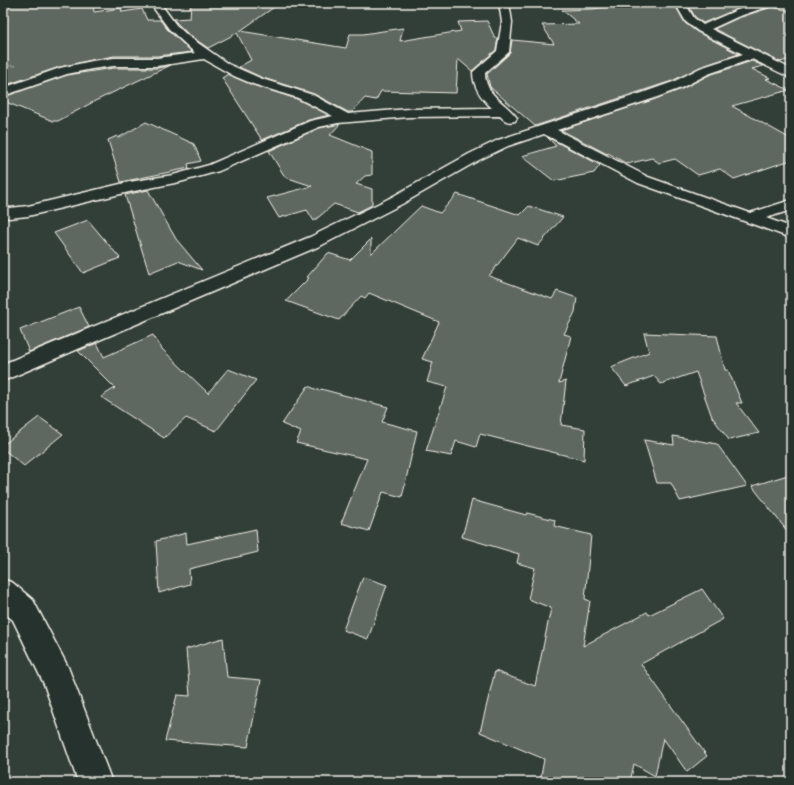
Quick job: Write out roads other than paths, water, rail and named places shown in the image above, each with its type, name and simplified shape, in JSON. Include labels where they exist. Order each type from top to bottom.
[{"type":"street","points":[[155,3],[166,20],[205,56],[251,79],[304,95],[346,118]]},
{"type":"street","points":[[504,3],[507,22],[503,52],[479,72],[478,80],[482,90],[504,112],[536,132],[643,180],[791,233]]},
{"type":"street","points":[[680,3],[690,20],[702,29],[791,74]]},
{"type":"street","points":[[702,29],[733,15],[768,3]]},
{"type":"street","points":[[3,373],[316,241],[396,201],[474,157],[503,143],[648,96],[677,85],[704,72],[740,60],[752,54]]},
{"type":"street","points":[[3,92],[64,71],[92,65],[114,62],[157,62],[205,56]]},
{"type":"street","points":[[3,212],[28,211],[129,187],[175,179],[208,170],[242,157],[315,124],[346,118],[387,114],[504,112]]},
{"type":"street","points":[[749,218],[791,205]]},
{"type":"street","points":[[3,593],[23,610],[57,678],[95,782]]}]
